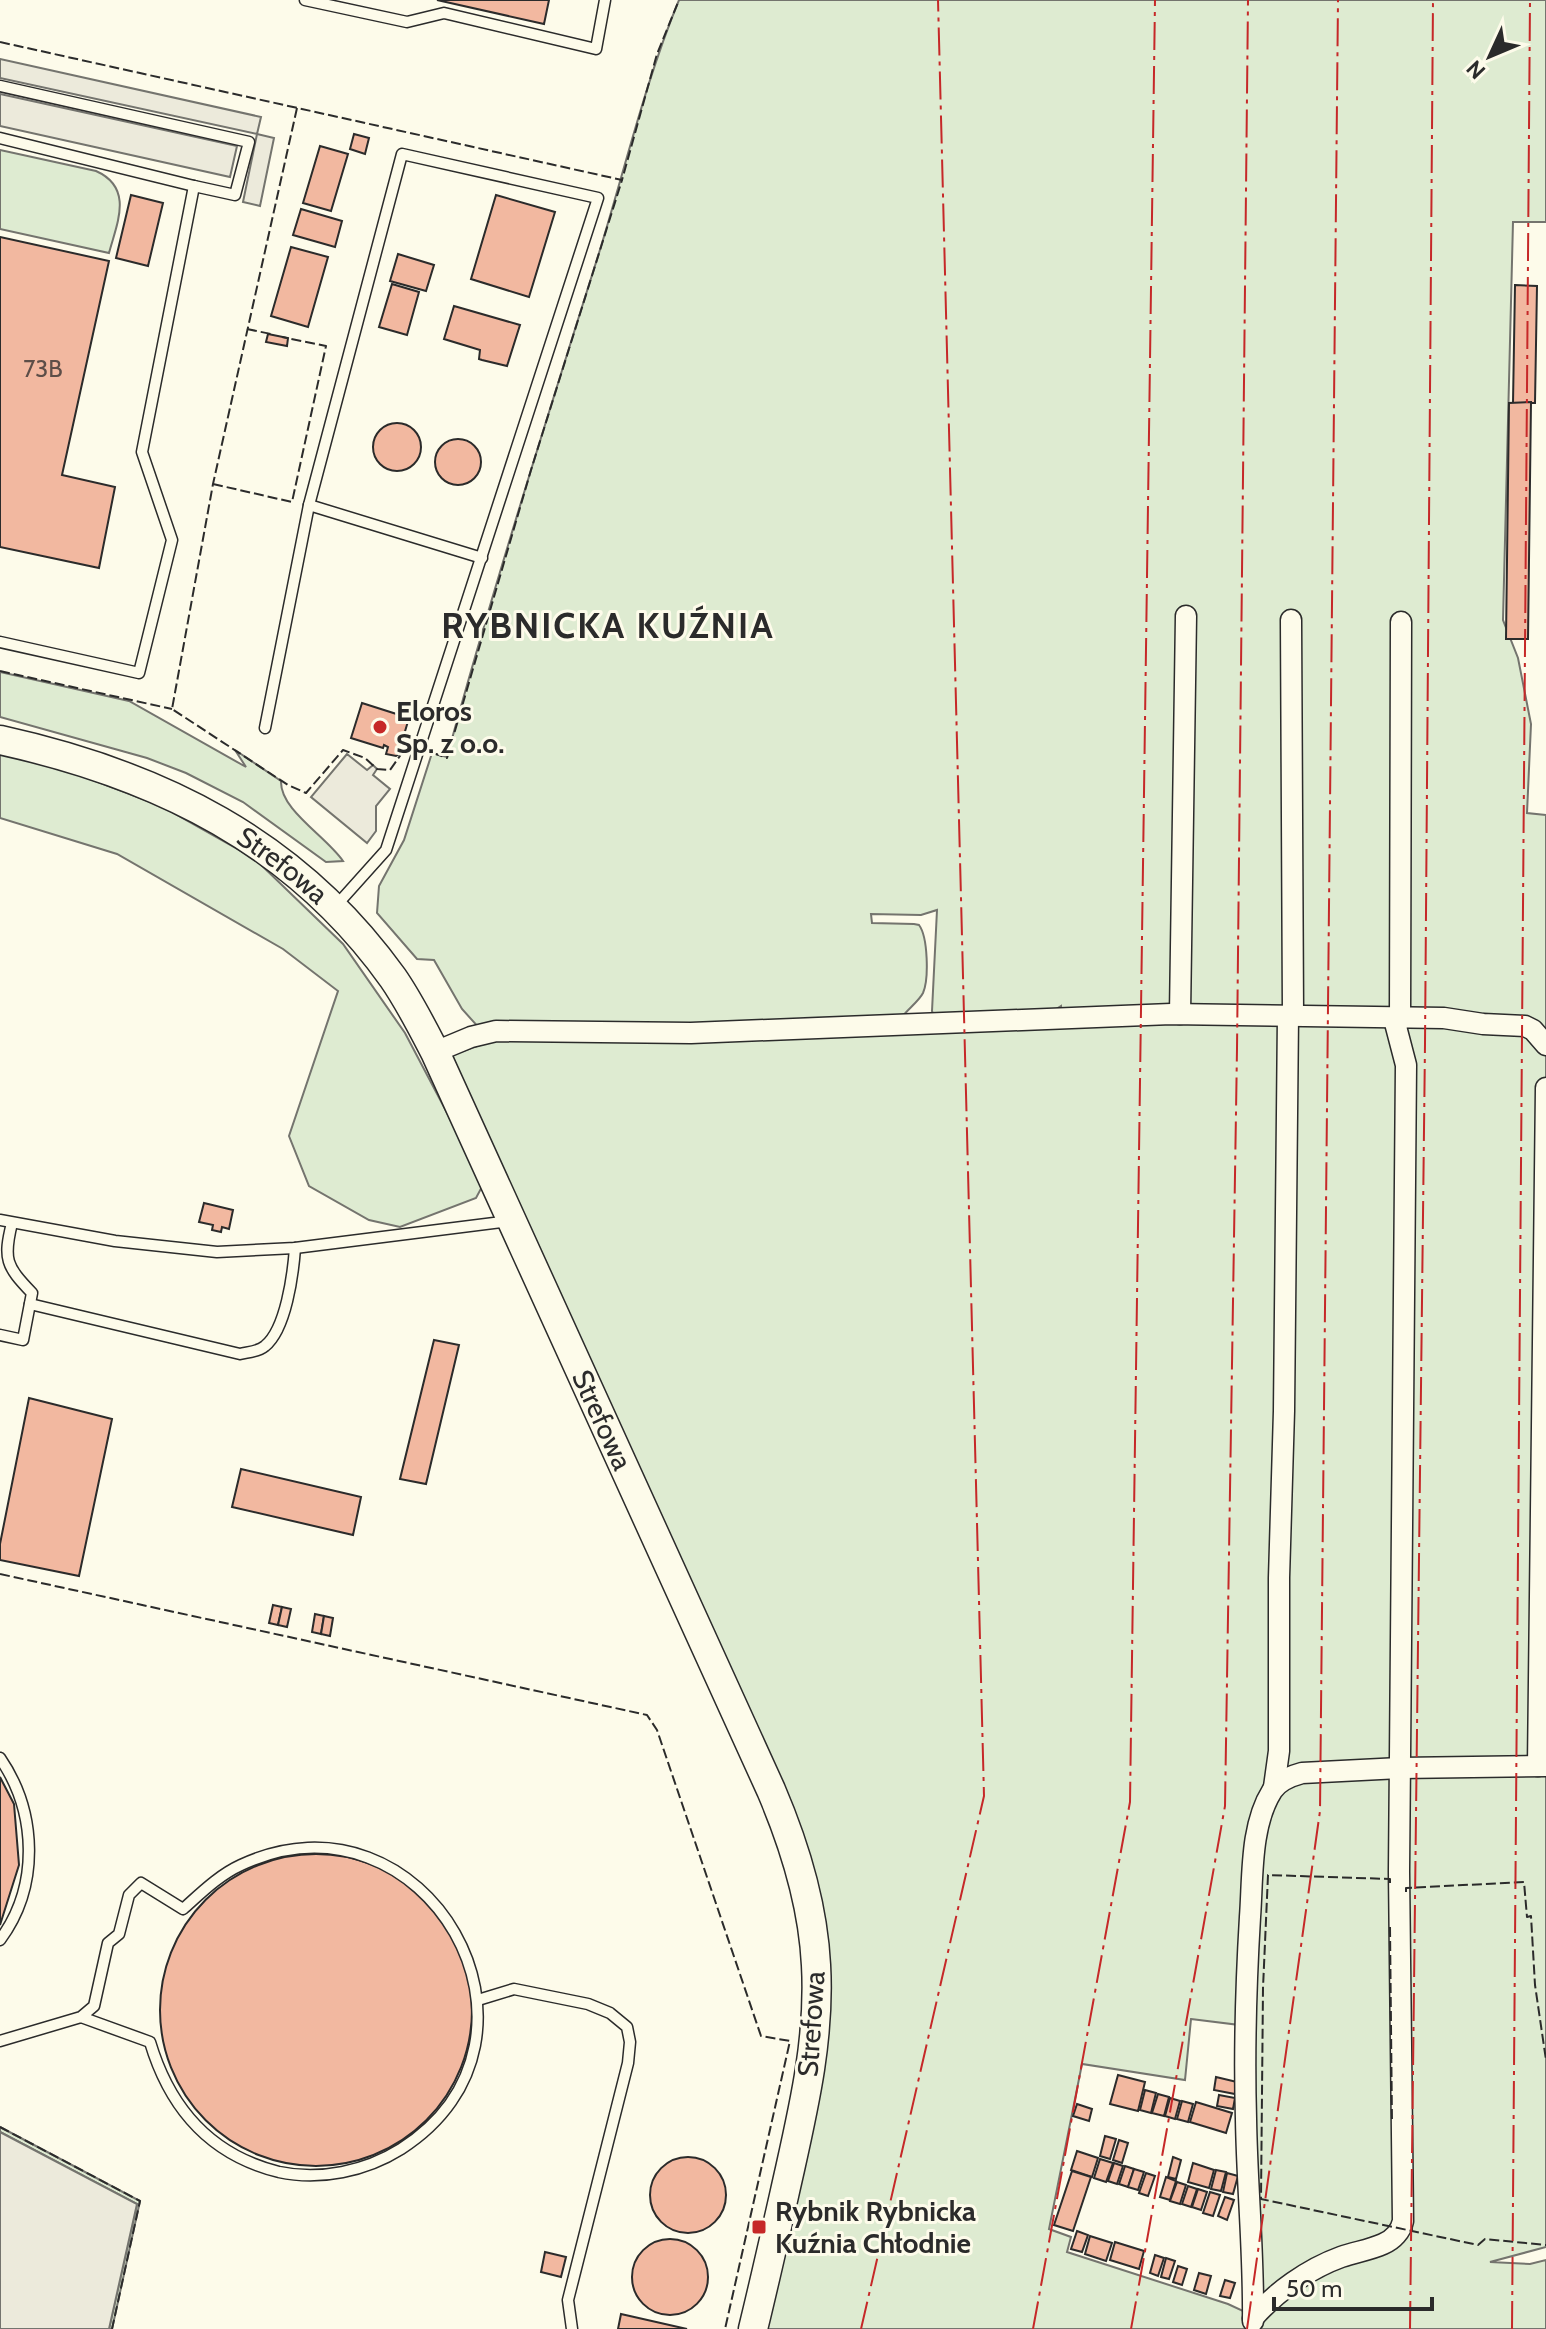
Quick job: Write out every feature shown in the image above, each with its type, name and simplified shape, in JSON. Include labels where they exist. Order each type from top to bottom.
[{"type":"street","points":[[1180,1014],[1186,616]]},
{"type":"street","points":[[1253,2323],[1245,2008],[1254,1856],[1258,1829],[1274,1787],[1279,1751],[1279,1578],[1291,1014],[1291,620]]},
{"type":"street","points":[[1253,2323],[1279,2292],[1339,2258],[1383,2245],[1402,2226],[1399,1872],[1406,1065],[1397,1019],[1401,622]]},
{"type":"street","name":"Strefowa","points":[[0,740],[99,766],[190,803],[257,843],[334,908],[366,943],[394,980],[435,1052],[774,1798],[792,1841],[806,1894],[816,1966],[813,2046],[801,2117],[753,2329]]},
{"type":"street","points":[[435,1052],[496,1031],[691,1033],[1180,1014],[1444,1018],[1525,1026],[1533,1030],[1546,1045]]},
{"type":"street","points":[[1274,1787],[1302,1773],[1542,1766],[1546,1088]]},
{"type":"lane","points":[[305,0],[407,22],[444,13],[596,49],[605,0]]},
{"type":"lane","points":[[0,86],[249,142],[235,195],[0,138]]},
{"type":"lane","points":[[265,728],[309,505],[402,154],[598,198],[386,850],[334,908]]},
{"type":"lane","points":[[0,642],[139,673],[172,540],[142,452],[194,186]]},
{"type":"lane","points":[[309,505],[482,558]]},
{"type":"lane","points":[[0,1335],[23,1340],[32,1293],[14,1275],[5,1251],[6,1221],[115,1241],[217,1252],[295,1248],[511,1220]]},
{"type":"lane","points":[[30,1304],[240,1354],[262,1349],[277,1334],[294,1271],[295,1248]]},
{"type":"lane","points":[[0,1758],[22,1801],[29,1834],[29,1866],[22,1898],[0,1940]]},
{"type":"lane","points":[[0,2041],[81,2017],[94,2006],[108,1943],[119,1934],[129,1895],[141,1883],[183,1909],[215,1881],[241,1865],[273,1854],[304,1849],[336,1850],[367,1858],[394,1870],[421,1889],[442,1912],[460,1939],[472,1968],[478,2000],[476,2032],[469,2063],[458,2090],[440,2118],[417,2139],[387,2158],[325,2175],[291,2174],[261,2167],[232,2155],[206,2136],[183,2112],[165,2085],[150,2042],[81,2017]]},
{"type":"lane","points":[[478,2000],[514,1989],[588,2004],[610,2013],[627,2027],[630,2042],[628,2063],[568,2300],[572,2329]]},
{"type":"green space","points":[[679,0],[1546,0],[1546,222],[1513,222],[1503,620],[1518,658],[1531,724],[1527,813],[1546,815],[1546,2247],[1490,2262],[1530,2264],[1546,2260],[1546,2329],[1260,2329],[1260,2320],[1246,2314],[1246,2329],[766,2329],[825,1953],[452,1055],[491,1041],[462,1009],[434,960],[417,959],[377,913],[379,886],[404,840],[432,753],[447,757],[520,505]],"holes":[[[937,910],[934,1016],[1053,1011],[1061,1006],[1062,1027],[902,1017],[925,987],[927,958],[922,931],[919,925],[914,924],[872,923],[871,914],[921,915]],[[1191,2019],[1239,2025],[1245,2312],[1067,2252],[1071,2237],[1049,2229],[1082,2064],[1185,2080]]]},
{"type":"green space","points":[[0,150],[96,171],[108,178],[115,187],[120,207],[109,253],[0,229]]},
{"type":"green space","points":[[0,672],[129,701],[246,767],[235,750],[281,781],[288,802],[343,861],[326,862],[243,802],[186,773],[147,758],[0,717]]},
{"type":"green space","points":[[0,753],[77,774],[161,806],[255,859],[343,944],[405,1033],[484,1183],[476,1198],[400,1227],[369,1220],[309,1186],[289,1136],[338,991],[283,949],[117,854],[0,818]]},
{"type":"green space","points":[[0,2127],[140,2201],[112,2329],[109,2329],[137,2204],[0,2132]]},
{"type":"shaded area","points":[[0,59],[261,117],[257,134],[0,78]]},
{"type":"shaded area","points":[[0,94],[237,146],[230,177],[0,126]]},
{"type":"shaded area","points":[[257,134],[274,138],[260,206],[243,202]]},
{"type":"shaded area","points":[[347,754],[367,770],[373,765],[377,769],[373,775],[390,789],[376,806],[376,831],[367,843],[311,797]]},
{"type":"shaded area","points":[[0,2132],[137,2204],[109,2329],[0,2329]]},
{"type":"building","points":[[437,0],[549,0],[544,24]]},
{"type":"building","points":[[354,134],[369,138],[365,154],[350,149]]},
{"type":"building","points":[[320,146],[348,154],[331,211],[303,203]]},
{"type":"building","points":[[131,195],[163,203],[148,266],[116,258]]},
{"type":"building","points":[[496,195],[555,212],[529,297],[471,279]]},
{"type":"building","points":[[301,209],[342,221],[335,247],[293,235]]},
{"type":"building","points":[[0,237],[109,261],[62,475],[115,487],[99,568],[0,547]]},
{"type":"building","points":[[291,247],[328,257],[308,327],[271,316]]},
{"type":"building","points":[[398,254],[434,265],[426,291],[390,281]]},
{"type":"building","points":[[392,284],[419,292],[407,335],[379,327]]},
{"type":"building","points":[[1515,285],[1537,286],[1535,403],[1513,403]]},
{"type":"building","points":[[454,306],[520,325],[507,366],[479,359],[480,350],[444,339]]},
{"type":"building","points":[[268,334],[288,338],[287,346],[266,342]]},
{"type":"building","points":[[1531,402],[1528,639],[1506,639],[1509,403]]},
{"type":"building","points":[[397,423],[414,430],[421,447],[414,464],[397,471],[380,464],[373,447],[380,430]]},
{"type":"building","points":[[458,439],[467,440],[474,446],[480,453],[480,471],[474,478],[467,484],[458,485],[449,484],[442,478],[436,471],[435,462],[436,453],[442,446],[449,440]]},
{"type":"building","name":"Eloros Sp. z o.o.","points":[[362,703],[409,718],[403,738],[400,737],[398,741],[406,744],[401,753],[396,756],[386,754],[388,747],[384,745],[383,748],[351,738]]},
{"type":"building","points":[[204,1203],[233,1210],[229,1229],[222,1227],[221,1232],[212,1230],[213,1225],[199,1222]]},
{"type":"building","points":[[434,1340],[459,1345],[426,1484],[400,1479]]},
{"type":"building","points":[[29,1398],[112,1419],[79,1576],[0,1560],[0,1544]]},
{"type":"building","points":[[241,1469],[361,1497],[353,1535],[232,1507]]},
{"type":"building","points":[[273,1605],[282,1607],[278,1625],[269,1623]]},
{"type":"building","points":[[282,1607],[291,1609],[287,1627],[278,1625]]},
{"type":"building","points":[[315,1614],[324,1616],[321,1634],[312,1632]]},
{"type":"building","points":[[324,1616],[333,1618],[330,1636],[321,1634]]},
{"type":"building","points":[[0,1777],[14,1804],[19,1865],[0,1925]]},
{"type":"building","points":[[301,1854],[331,1854],[361,1860],[390,1872],[427,1899],[446,1923],[460,1950],[469,1979],[472,2010],[469,2041],[460,2070],[446,2097],[427,2121],[390,2148],[361,2160],[331,2166],[301,2166],[271,2160],[242,2148],[217,2131],[195,2109],[178,2084],[166,2055],[160,2025],[160,1995],[166,1965],[178,1936],[195,1911],[217,1889],[242,1872],[271,1860]]},
{"type":"building","points":[[1118,2075],[1145,2082],[1138,2111],[1110,2104]]},
{"type":"building","points":[[1216,2077],[1237,2082],[1235,2094],[1214,2090]]},
{"type":"building","points":[[1145,2090],[1156,2093],[1151,2113],[1140,2110]]},
{"type":"building","points":[[1158,2094],[1169,2097],[1164,2116],[1152,2113]]},
{"type":"building","points":[[1219,2095],[1235,2098],[1233,2109],[1217,2106]]},
{"type":"building","points":[[1170,2098],[1180,2101],[1175,2119],[1165,2116]]},
{"type":"building","points":[[1182,2101],[1193,2104],[1188,2122],[1177,2119]]},
{"type":"building","points":[[1196,2102],[1232,2113],[1226,2133],[1190,2122]]},
{"type":"building","points":[[1077,2104],[1092,2109],[1089,2121],[1073,2116]]},
{"type":"building","points":[[1105,2136],[1116,2139],[1110,2159],[1100,2156]]},
{"type":"building","points":[[1119,2140],[1128,2143],[1122,2163],[1113,2160]]},
{"type":"building","points":[[1077,2151],[1098,2158],[1092,2177],[1071,2170]]},
{"type":"building","points":[[681,2157],[695,2157],[709,2163],[720,2174],[726,2195],[723,2210],[715,2222],[695,2233],[681,2233],[667,2227],[656,2216],[650,2202],[650,2188],[656,2174],[667,2163]]},
{"type":"building","points":[[1173,2157],[1181,2160],[1176,2179],[1168,2177]]},
{"type":"building","points":[[1100,2159],[1113,2163],[1106,2182],[1094,2178]]},
{"type":"building","points":[[1114,2163],[1123,2166],[1117,2184],[1108,2181]]},
{"type":"building","points":[[1193,2163],[1214,2170],[1209,2188],[1188,2182]]},
{"type":"building","points":[[1125,2166],[1134,2169],[1128,2187],[1119,2184]]},
{"type":"building","points":[[1134,2169],[1144,2172],[1138,2190],[1128,2187]]},
{"type":"building","points":[[1216,2170],[1226,2172],[1221,2191],[1211,2189]]},
{"type":"building","points":[[1072,2171],[1091,2177],[1073,2231],[1054,2225]]},
{"type":"building","points":[[1146,2173],[1155,2176],[1148,2196],[1139,2193]]},
{"type":"building","points":[[1227,2173],[1238,2176],[1233,2194],[1223,2192]]},
{"type":"building","points":[[1166,2177],[1176,2181],[1170,2200],[1160,2197]]},
{"type":"building","points":[[1177,2182],[1186,2185],[1180,2204],[1170,2201]]},
{"type":"building","points":[[1188,2186],[1197,2189],[1191,2207],[1182,2204]]},
{"type":"building","points":[[1198,2189],[1207,2192],[1201,2210],[1192,2207]]},
{"type":"building","points":[[1210,2192],[1220,2195],[1213,2216],[1203,2213]]},
{"type":"building","points":[[1225,2197],[1234,2200],[1227,2220],[1218,2216]]},
{"type":"building","points":[[1077,2231],[1088,2235],[1082,2252],[1071,2249]]},
{"type":"building","points":[[1090,2236],[1112,2243],[1106,2261],[1085,2254]]},
{"type":"building","points":[[670,2239],[685,2242],[697,2250],[705,2262],[708,2277],[705,2292],[697,2304],[685,2312],[670,2315],[655,2312],[643,2304],[635,2292],[632,2277],[635,2262],[643,2250],[655,2242]]},
{"type":"building","points":[[1115,2242],[1144,2251],[1139,2269],[1110,2260]]},
{"type":"building","points":[[545,2252],[566,2257],[561,2277],[541,2272]]},
{"type":"building","points":[[1155,2255],[1164,2258],[1158,2276],[1150,2273]]},
{"type":"building","points":[[1166,2258],[1175,2261],[1169,2279],[1161,2277]]},
{"type":"building","points":[[1178,2266],[1187,2269],[1182,2285],[1173,2282]]},
{"type":"building","points":[[1199,2273],[1211,2276],[1206,2294],[1194,2290]]},
{"type":"building","points":[[1225,2280],[1235,2283],[1230,2298],[1220,2296]]},
{"type":"building","points":[[621,2314],[687,2329],[618,2329]]},
{"type":"fence","points":[[0,42],[622,180],[657,54],[679,0]]},
{"type":"fence","points":[[297,108],[213,484],[172,709],[288,785],[306,793],[343,750],[365,758],[377,769],[390,770],[402,753]]},
{"type":"fence","points":[[433,753],[447,758],[531,470],[622,180]]},
{"type":"fence","points":[[247,329],[271,334]]},
{"type":"fence","points":[[213,484],[292,502],[326,346],[282,337]]},
{"type":"fence","points":[[0,671],[172,709]]},
{"type":"fence","points":[[0,1574],[647,1715],[657,1730],[761,2036],[790,2041],[725,2329]]},
{"type":"fence","points":[[1390,1883],[1390,1879],[1268,1875],[1263,1988],[1261,2199],[1412,2231]]},
{"type":"fence","points":[[1406,1892],[1406,1888],[1524,1882],[1527,1917],[1531,1916],[1535,1985],[1546,2060]]},
{"type":"fence","points":[[1390,1927],[1392,2123]]},
{"type":"fence","points":[[0,2127],[140,2201],[112,2329]]},
{"type":"fence","points":[[1412,2228],[1412,2231],[1478,2245],[1485,2239],[1546,2245]]},
{"type":"power","points":[[861,2329],[984,1796],[938,0]]},
{"type":"power","points":[[1033,2329],[1130,1802],[1155,0]]},
{"type":"power","points":[[1131,2329],[1225,1806],[1248,0]]},
{"type":"power","points":[[1247,2329],[1320,1811],[1338,0]]},
{"type":"power","points":[[1410,2329],[1433,0]]},
{"type":"power","points":[[1512,2329],[1530,0]]},
{"type":"place","name":"Eloros Sp. z o.o.","points":[[380,727]]},
{"type":"place","name":"Rybnik Rybnicka Kuźnia Chłodnie","points":[[759,2227]]},
{"type":"district","name":"RYBNICKA KUŹNIA","points":[[608,625]]}]
